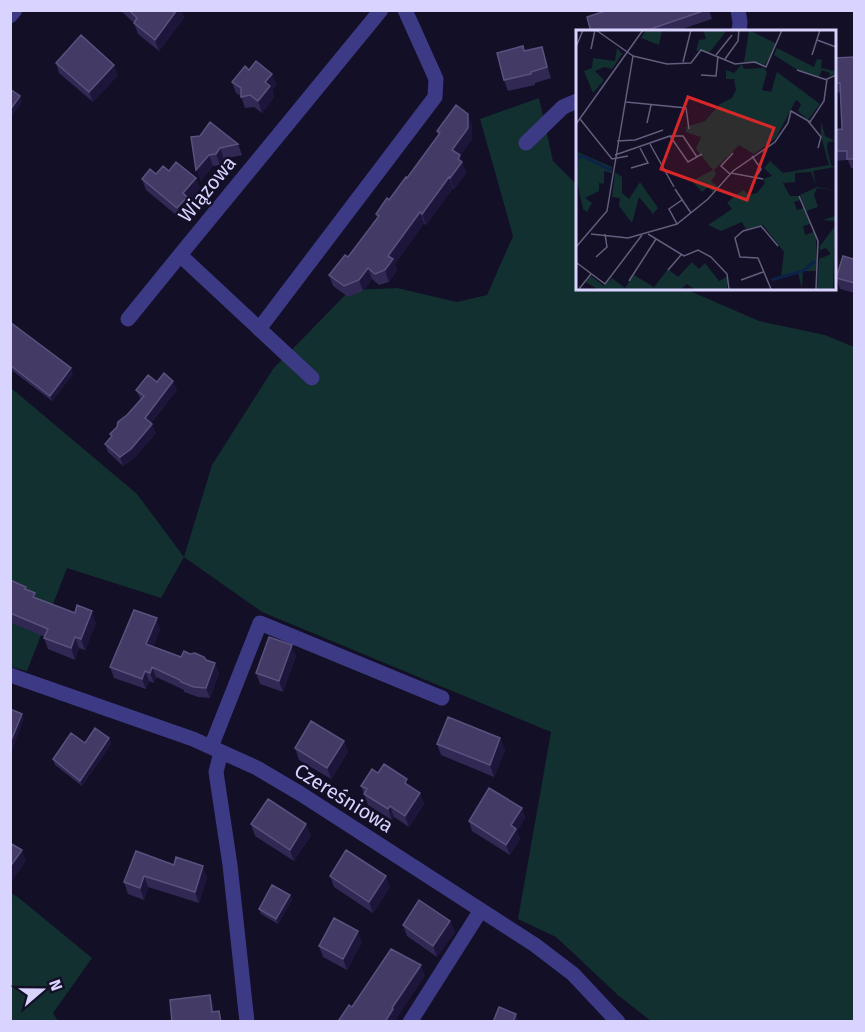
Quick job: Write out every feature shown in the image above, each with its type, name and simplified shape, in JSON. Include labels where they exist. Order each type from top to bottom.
[{"type":"street","points":[[10,16],[15,10]]},
{"type":"street","name":"Wiązowa","points":[[128,319],[381,10]]},
{"type":"street","points":[[259,329],[435,97],[436,79],[405,10]]},
{"type":"street","points":[[738,10],[739,30]]},
{"type":"street","points":[[525,143],[563,107],[576,101]]},
{"type":"street","points":[[180,255],[312,378]]},
{"type":"street","points":[[247,1022],[230,865],[216,772],[216,750],[260,622],[442,698]]},
{"type":"street","name":"Czereśniowa","points":[[10,675],[193,739],[257,768],[536,945],[573,974],[618,1022]]},
{"type":"street","points":[[410,1022],[481,910]]},
{"type":"green space","points":[[539,98],[553,161],[576,184],[576,290],[688,290],[759,321],[825,335],[854,347],[854,1021],[651,1021],[619,996],[556,937],[518,919],[551,732],[262,612],[184,557],[212,465],[273,369],[350,290],[397,288],[457,302],[487,295],[513,236],[480,119]]},
{"type":"green space","points":[[10,387],[137,494],[184,557],[161,598],[67,568],[27,671],[11,667]]},
{"type":"green space","points":[[11,893],[92,958],[53,1013],[58,1021],[11,1021]]},
{"type":"building","points":[[129,10],[177,10],[155,40],[134,23],[137,18]]},
{"type":"building","points":[[608,10],[706,10],[648,30],[590,30],[587,17]]},
{"type":"building","points":[[81,35],[114,65],[89,92],[56,63]]},
{"type":"building","points":[[523,46],[524,51],[542,47],[547,67],[531,72],[531,74],[504,80],[497,53]]},
{"type":"building","points":[[855,57],[855,159],[847,159],[847,151],[835,151],[835,130],[842,129],[840,83],[835,83],[835,58]]},
{"type":"building","points":[[256,61],[272,74],[265,82],[270,86],[258,101],[250,95],[241,97],[241,88],[232,82],[245,66],[249,70]]},
{"type":"building","points":[[10,89],[20,96],[10,110]]},
{"type":"building","points":[[456,105],[468,114],[468,128],[452,150],[460,155],[458,159],[462,162],[422,214],[420,212],[388,256],[393,259],[385,270],[375,274],[368,268],[359,280],[344,286],[329,275],[345,255],[348,257],[379,216],[376,214],[387,198],[389,200],[407,178],[440,133],[437,131]]},
{"type":"building","points":[[210,122],[238,144],[220,148],[216,154],[209,155],[196,170],[191,137],[200,136]]},
{"type":"building","points":[[176,162],[196,178],[183,193],[187,197],[177,208],[142,179],[150,169],[156,174],[163,166],[169,171]]},
{"type":"building","points":[[855,254],[855,283],[836,278],[843,256],[853,259]]},
{"type":"building","points":[[10,322],[71,368],[50,396],[10,365]]},
{"type":"building","points":[[164,373],[173,381],[145,418],[152,424],[131,449],[120,457],[105,444],[112,436],[110,434],[117,427],[118,422],[144,396],[136,390],[148,375],[157,382]]},
{"type":"building","points":[[10,580],[35,593],[33,597],[75,613],[77,605],[92,611],[81,639],[75,637],[71,648],[44,638],[48,629],[10,613]]},
{"type":"building","points":[[134,610],[157,618],[146,644],[181,657],[184,651],[190,654],[195,653],[215,663],[206,688],[194,687],[181,682],[152,667],[150,673],[145,671],[142,679],[110,667]]},
{"type":"building","points":[[269,637],[292,645],[279,681],[256,673]]},
{"type":"building","points":[[10,709],[22,714],[10,743]]},
{"type":"building","points":[[448,717],[500,738],[490,765],[437,744]]},
{"type":"building","points":[[311,721],[344,741],[327,768],[295,748]]},
{"type":"building","points":[[95,728],[109,738],[80,781],[53,759],[71,733],[85,743]]},
{"type":"building","points":[[384,764],[407,779],[405,783],[420,793],[405,816],[390,806],[388,809],[364,794],[367,789],[361,786],[372,769],[378,773]]},
{"type":"building","points":[[489,788],[522,808],[511,825],[516,829],[506,845],[469,821]]},
{"type":"building","points":[[268,799],[306,824],[290,850],[251,824]]},
{"type":"building","points":[[10,843],[22,850],[10,867]]},
{"type":"building","points":[[346,850],[386,876],[369,902],[330,876]]},
{"type":"building","points":[[136,851],[174,865],[176,857],[203,866],[195,892],[144,876],[140,888],[124,882]]},
{"type":"building","points":[[272,885],[290,895],[276,919],[259,909]]},
{"type":"building","points":[[419,900],[450,921],[433,946],[403,925]]},
{"type":"building","points":[[334,918],[358,931],[343,959],[319,946]]},
{"type":"building","points":[[391,949],[421,965],[385,1022],[341,1022],[339,1020],[349,1005],[352,1007]]},
{"type":"building","points":[[210,995],[212,1012],[219,1011],[221,1022],[172,1022],[170,1000]]},
{"type":"building","points":[[499,1007],[516,1014],[513,1022],[493,1022]]}]
